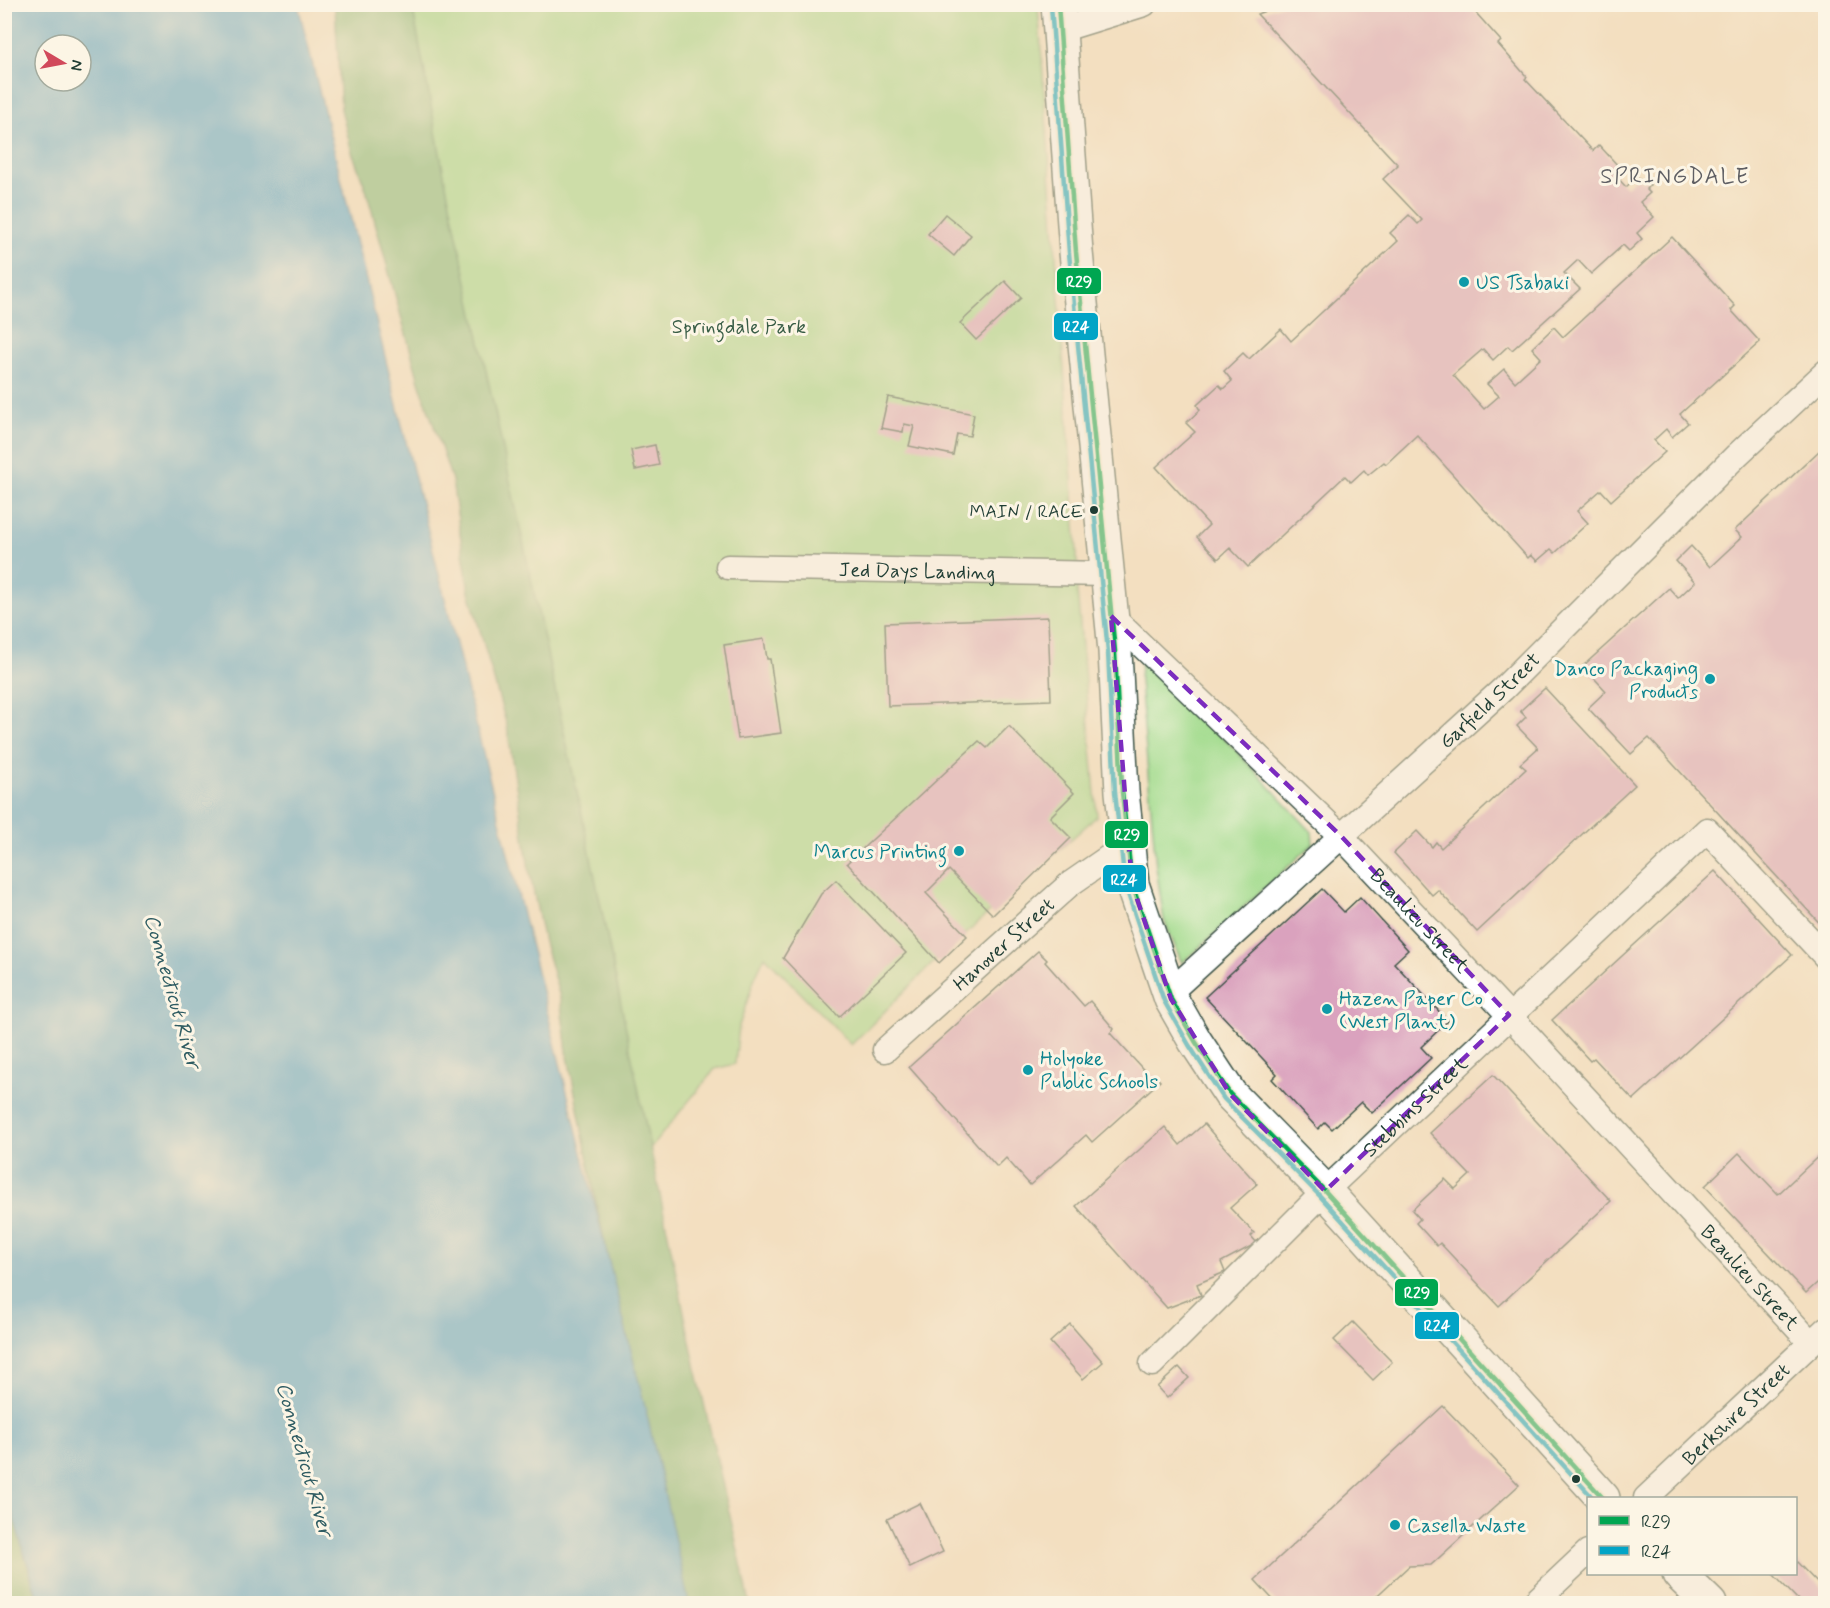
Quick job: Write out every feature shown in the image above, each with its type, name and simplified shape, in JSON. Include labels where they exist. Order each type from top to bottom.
[{"type":"main road","points":[[1059,17],[1076,252],[1108,574],[1122,792],[1132,884],[1169,993],[1195,1041],[1230,1094],[1325,1191],[1602,1497]]},
{"type":"main road","points":[[1667,1575],[1691,1604]]},
{"type":"main road","points":[[1680,1575],[1710,1604]]},
{"type":"street","points":[[1059,17],[1144,4]]},
{"type":"street","name":"Garfield Street","points":[[1169,993],[1503,689],[1728,464],[1826,372]]},
{"type":"street","name":"Jed Days Landing","points":[[728,567],[1108,574]]},
{"type":"street","name":"Beaulieu Street","points":[[1111,616],[1341,836],[1509,1015],[1818,1336]]},
{"type":"street","name":"Stebbins Street","points":[[1152,1364],[1325,1191],[1707,830],[1826,957]]},
{"type":"street","name":"Hanover Street","points":[[885,1050],[1070,884],[1128,844]]},
{"type":"street","name":"Berkshire Street","points":[[1647,1497],[1818,1336]]},
{"type":"street","points":[[1533,1604],[1587,1553]]},
{"type":"highlighted area","points":[[1111,616],[1341,836],[1509,1015],[1325,1191],[1230,1094],[1171,999],[1132,884]]},
{"type":"green space","name":"Springdale Park","points":[[335,5],[1038,5],[1077,552],[1077,591],[1097,816],[937,959],[851,1045],[765,956],[755,977],[739,1026],[735,1064],[715,1069],[598,1212],[567,1051],[560,997],[544,942],[529,869],[507,726],[469,591],[452,480],[419,381],[366,189],[352,152],[341,109]]},
{"type":"green space","points":[[335,5],[412,5],[445,180],[588,843],[692,1351],[750,1603],[686,1603],[598,1212],[567,1051],[560,997],[544,942],[529,869],[507,726],[469,591],[452,480],[419,381],[366,189],[352,152],[341,109]]},
{"type":"green space","points":[[1152,661],[1312,832],[1313,844],[1182,963],[1164,920],[1156,866],[1140,680],[1141,664]]},
{"type":"green space","points":[[5,1486],[39,1603],[5,1603]]},
{"type":"water","name":"Connecticut River","points":[[5,4],[298,5],[647,1415],[689,1603],[39,1603],[4,1486]]},
{"type":"building","name":"US Tsabaki","points":[[1285,4],[1468,4],[1501,41],[1498,44],[1527,77],[1525,79],[1593,151],[1599,145],[1620,168],[1614,174],[1626,187],[1637,177],[1642,182],[1645,179],[1650,185],[1646,189],[1650,193],[1640,202],[1654,217],[1637,233],[1642,239],[1629,251],[1623,245],[1591,274],[1578,260],[1564,273],[1580,289],[1512,350],[1508,346],[1493,360],[1483,349],[1453,375],[1484,409],[1499,396],[1487,384],[1504,369],[1515,382],[1541,358],[1532,348],[1554,327],[1563,337],[1672,237],[1735,306],[1731,310],[1760,342],[1680,414],[1688,423],[1672,437],[1666,429],[1654,440],[1665,452],[1611,501],[1601,490],[1577,511],[1588,523],[1555,553],[1551,549],[1537,561],[1531,555],[1528,558],[1417,435],[1386,464],[1384,462],[1368,475],[1364,470],[1351,482],[1345,476],[1248,567],[1230,548],[1218,559],[1197,537],[1209,525],[1156,467],[1195,432],[1186,423],[1200,410],[1197,405],[1219,385],[1223,389],[1232,381],[1224,371],[1243,353],[1249,359],[1281,329],[1291,341],[1398,241],[1390,233],[1409,215],[1418,224],[1422,220],[1383,179],[1398,165],[1257,14]]},
{"type":"building","points":[[945,214],[971,235],[954,256],[928,234]]},
{"type":"building","points":[[1005,281],[1021,298],[976,340],[960,323]]},
{"type":"building","points":[[888,397],[974,414],[970,436],[957,434],[953,455],[909,446],[914,426],[904,424],[903,432],[881,428]]},
{"type":"building","points":[[655,445],[659,465],[635,470],[631,450]]},
{"type":"building","name":"Danco Packaging Products","points":[[1820,450],[1826,456],[1826,930],[1649,738],[1631,754],[1588,708],[1606,691],[1583,666],[1669,588],[1678,598],[1695,582],[1676,561],[1691,546],[1710,567],[1742,537],[1735,530]]},
{"type":"building","points":[[1048,617],[1051,700],[888,706],[885,623]]},
{"type":"building","points":[[764,639],[767,659],[770,659],[781,733],[738,739],[724,645]]},
{"type":"building","points":[[1545,688],[1635,785],[1477,932],[1438,890],[1432,895],[1394,853],[1417,831],[1432,847],[1436,842],[1441,848],[1526,769],[1520,764],[1538,748],[1517,726],[1526,717],[1520,711]]},
{"type":"building","name":"Marcus Printing","points":[[1009,726],[1074,793],[1050,817],[1071,838],[993,915],[949,870],[926,893],[967,936],[939,963],[847,863],[979,741],[987,748]]},
{"type":"building","points":[[1715,871],[1792,955],[1633,1100],[1594,1058],[1590,1061],[1552,1020]]},
{"type":"building","points":[[836,880],[906,953],[839,1017],[783,958],[821,894]]},
{"type":"building","name":"Hazen Paper Co (West Plant)","points":[[1322,889],[1344,912],[1360,897],[1408,950],[1394,963],[1448,1021],[1421,1047],[1431,1058],[1372,1113],[1361,1102],[1332,1129],[1325,1122],[1318,1129],[1272,1079],[1277,1074],[1205,997]]},
{"type":"building","name":"Holyoke Public Schools","points":[[1038,951],[1084,1006],[1090,1001],[1114,1029],[1110,1033],[1150,1077],[1153,1074],[1160,1081],[1092,1142],[1086,1135],[1030,1185],[1006,1158],[997,1167],[909,1067]]},
{"type":"building","points":[[1493,1075],[1611,1201],[1499,1306],[1440,1243],[1437,1246],[1416,1223],[1420,1219],[1412,1210],[1445,1179],[1455,1189],[1470,1175],[1430,1133]]},
{"type":"building","points":[[1204,1124],[1257,1184],[1230,1208],[1254,1233],[1251,1236],[1257,1243],[1221,1262],[1225,1272],[1197,1284],[1201,1295],[1167,1308],[1076,1206],[1165,1127],[1180,1145]]},
{"type":"building","points":[[1826,1149],[1826,1275],[1806,1293],[1705,1186],[1739,1153],[1778,1194]]},
{"type":"building","points":[[1353,1322],[1392,1362],[1373,1380],[1334,1340]]},
{"type":"building","points":[[1070,1324],[1103,1362],[1083,1379],[1050,1342]]},
{"type":"building","points":[[1179,1367],[1189,1378],[1167,1398],[1157,1387]]},
{"type":"building","name":"Casella Waste","points":[[1443,1406],[1519,1485],[1431,1565],[1409,1566],[1368,1604],[1277,1604],[1255,1580]]},
{"type":"building","points":[[920,1503],[943,1552],[910,1568],[887,1519]]},
{"type":"building","points":[[1797,1562],[1826,1592],[1826,1598],[1820,1604],[1802,1604],[1774,1575],[1797,1575]]},
{"type":"transit line","name":"R29","points":[[1058,4],[1076,252],[1115,651],[1122,792],[1132,884],[1171,999],[1230,1094],[1325,1191],[1602,1497]]},
{"type":"transit line","name":"R24","points":[[1051,5],[1069,253],[1108,652],[1115,792],[1125,885],[1164,1001],[1224,1099],[1320,1196],[1592,1497]]},
{"type":"place","name":"US Tsabaki","points":[[1464,282]]},
{"type":"place","name":"MAIN / RACE","points":[[1094,510]]},
{"type":"place","name":"Danco Packaging Products","points":[[1710,679]]},
{"type":"place","name":"Marcus Printing","points":[[959,851]]},
{"type":"place","name":"Hazen Paper Co (West Plant)","points":[[1327,1009]]},
{"type":"place","name":"Holyoke Public Schools","points":[[1028,1070]]},
{"type":"place","name":"Casella Waste","points":[[1395,1525]]},
{"type":"district","name":"SPRINGDALE","points":[[1675,175]]}]
